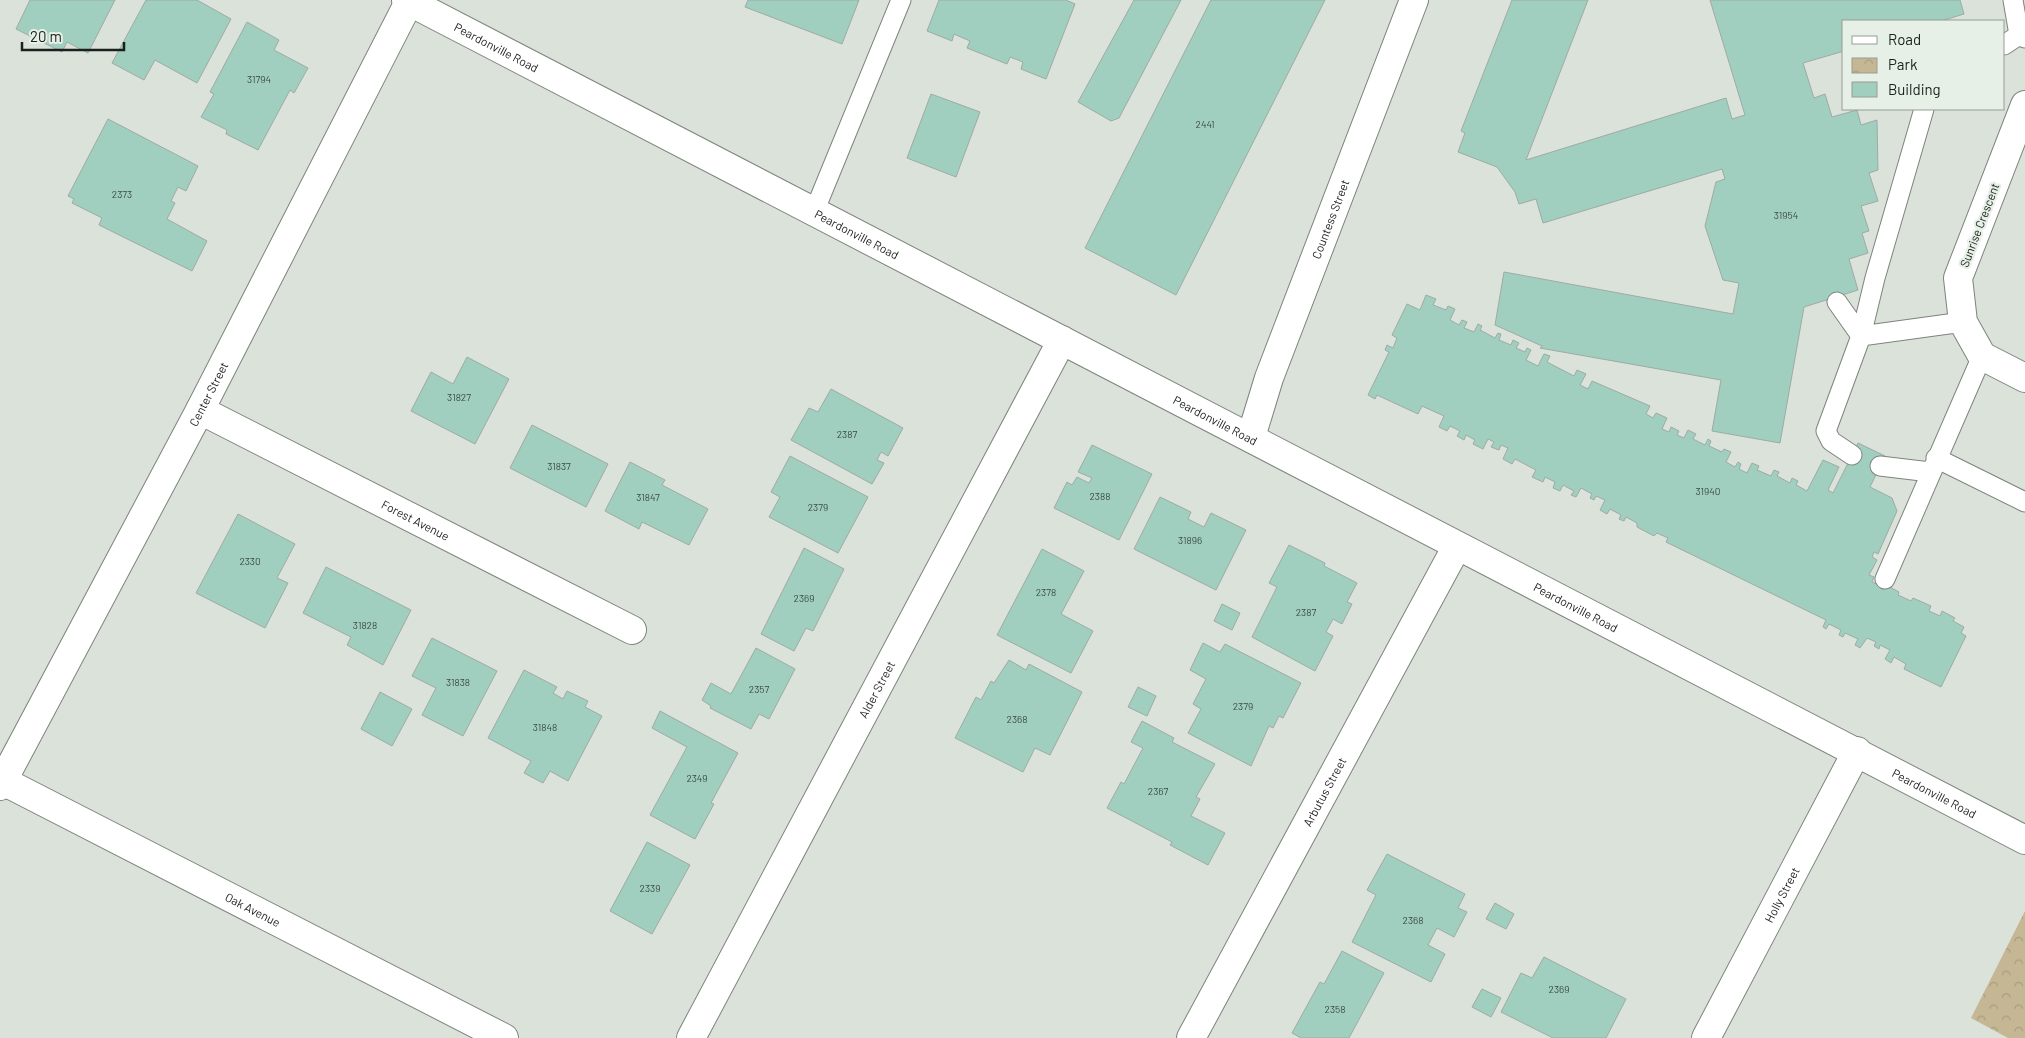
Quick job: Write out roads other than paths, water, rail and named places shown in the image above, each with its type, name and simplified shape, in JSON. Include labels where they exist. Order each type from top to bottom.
[{"type":"street","name":"Countess Street","points":[[1251,437],[1269,378],[1414,0]]},
{"type":"street","name":"Peardonville Road","points":[[408,1],[1251,437],[1457,546],[1858,751],[2025,840]]},
{"type":"street","name":"Center Street","points":[[1,783],[200,410],[408,1]]},
{"type":"street","name":"Sunrise Crescent","points":[[1982,356],[1963,322],[1958,278],[2025,105]]},
{"type":"street","name":"Alder Street","points":[[691,1038],[1062,340]]},
{"type":"street","points":[[1982,356],[2025,378]]},
{"type":"street","name":"Forest Avenue","points":[[200,410],[632,630]]},
{"type":"street","name":"Arbutus Street","points":[[1191,1038],[1457,546]]},
{"type":"street","name":"Holly Street","points":[[1706,1038],[1858,751]]},
{"type":"street","name":"Oak Avenue","points":[[1,783],[504,1038]]},
{"type":"lane","points":[[814,212],[901,0]]},
{"type":"lane","points":[[2013,0],[2016,39]]},
{"type":"lane","points":[[1852,455],[1831,441],[1826,431],[1861,336],[1875,278],[1924,110]]},
{"type":"lane","points":[[1837,302],[1861,336]]},
{"type":"lane","points":[[1861,336],[1963,322]]},
{"type":"lane","points":[[1885,579],[1982,356]]},
{"type":"lane","points":[[1880,466],[1933,465],[2025,502]]}]
